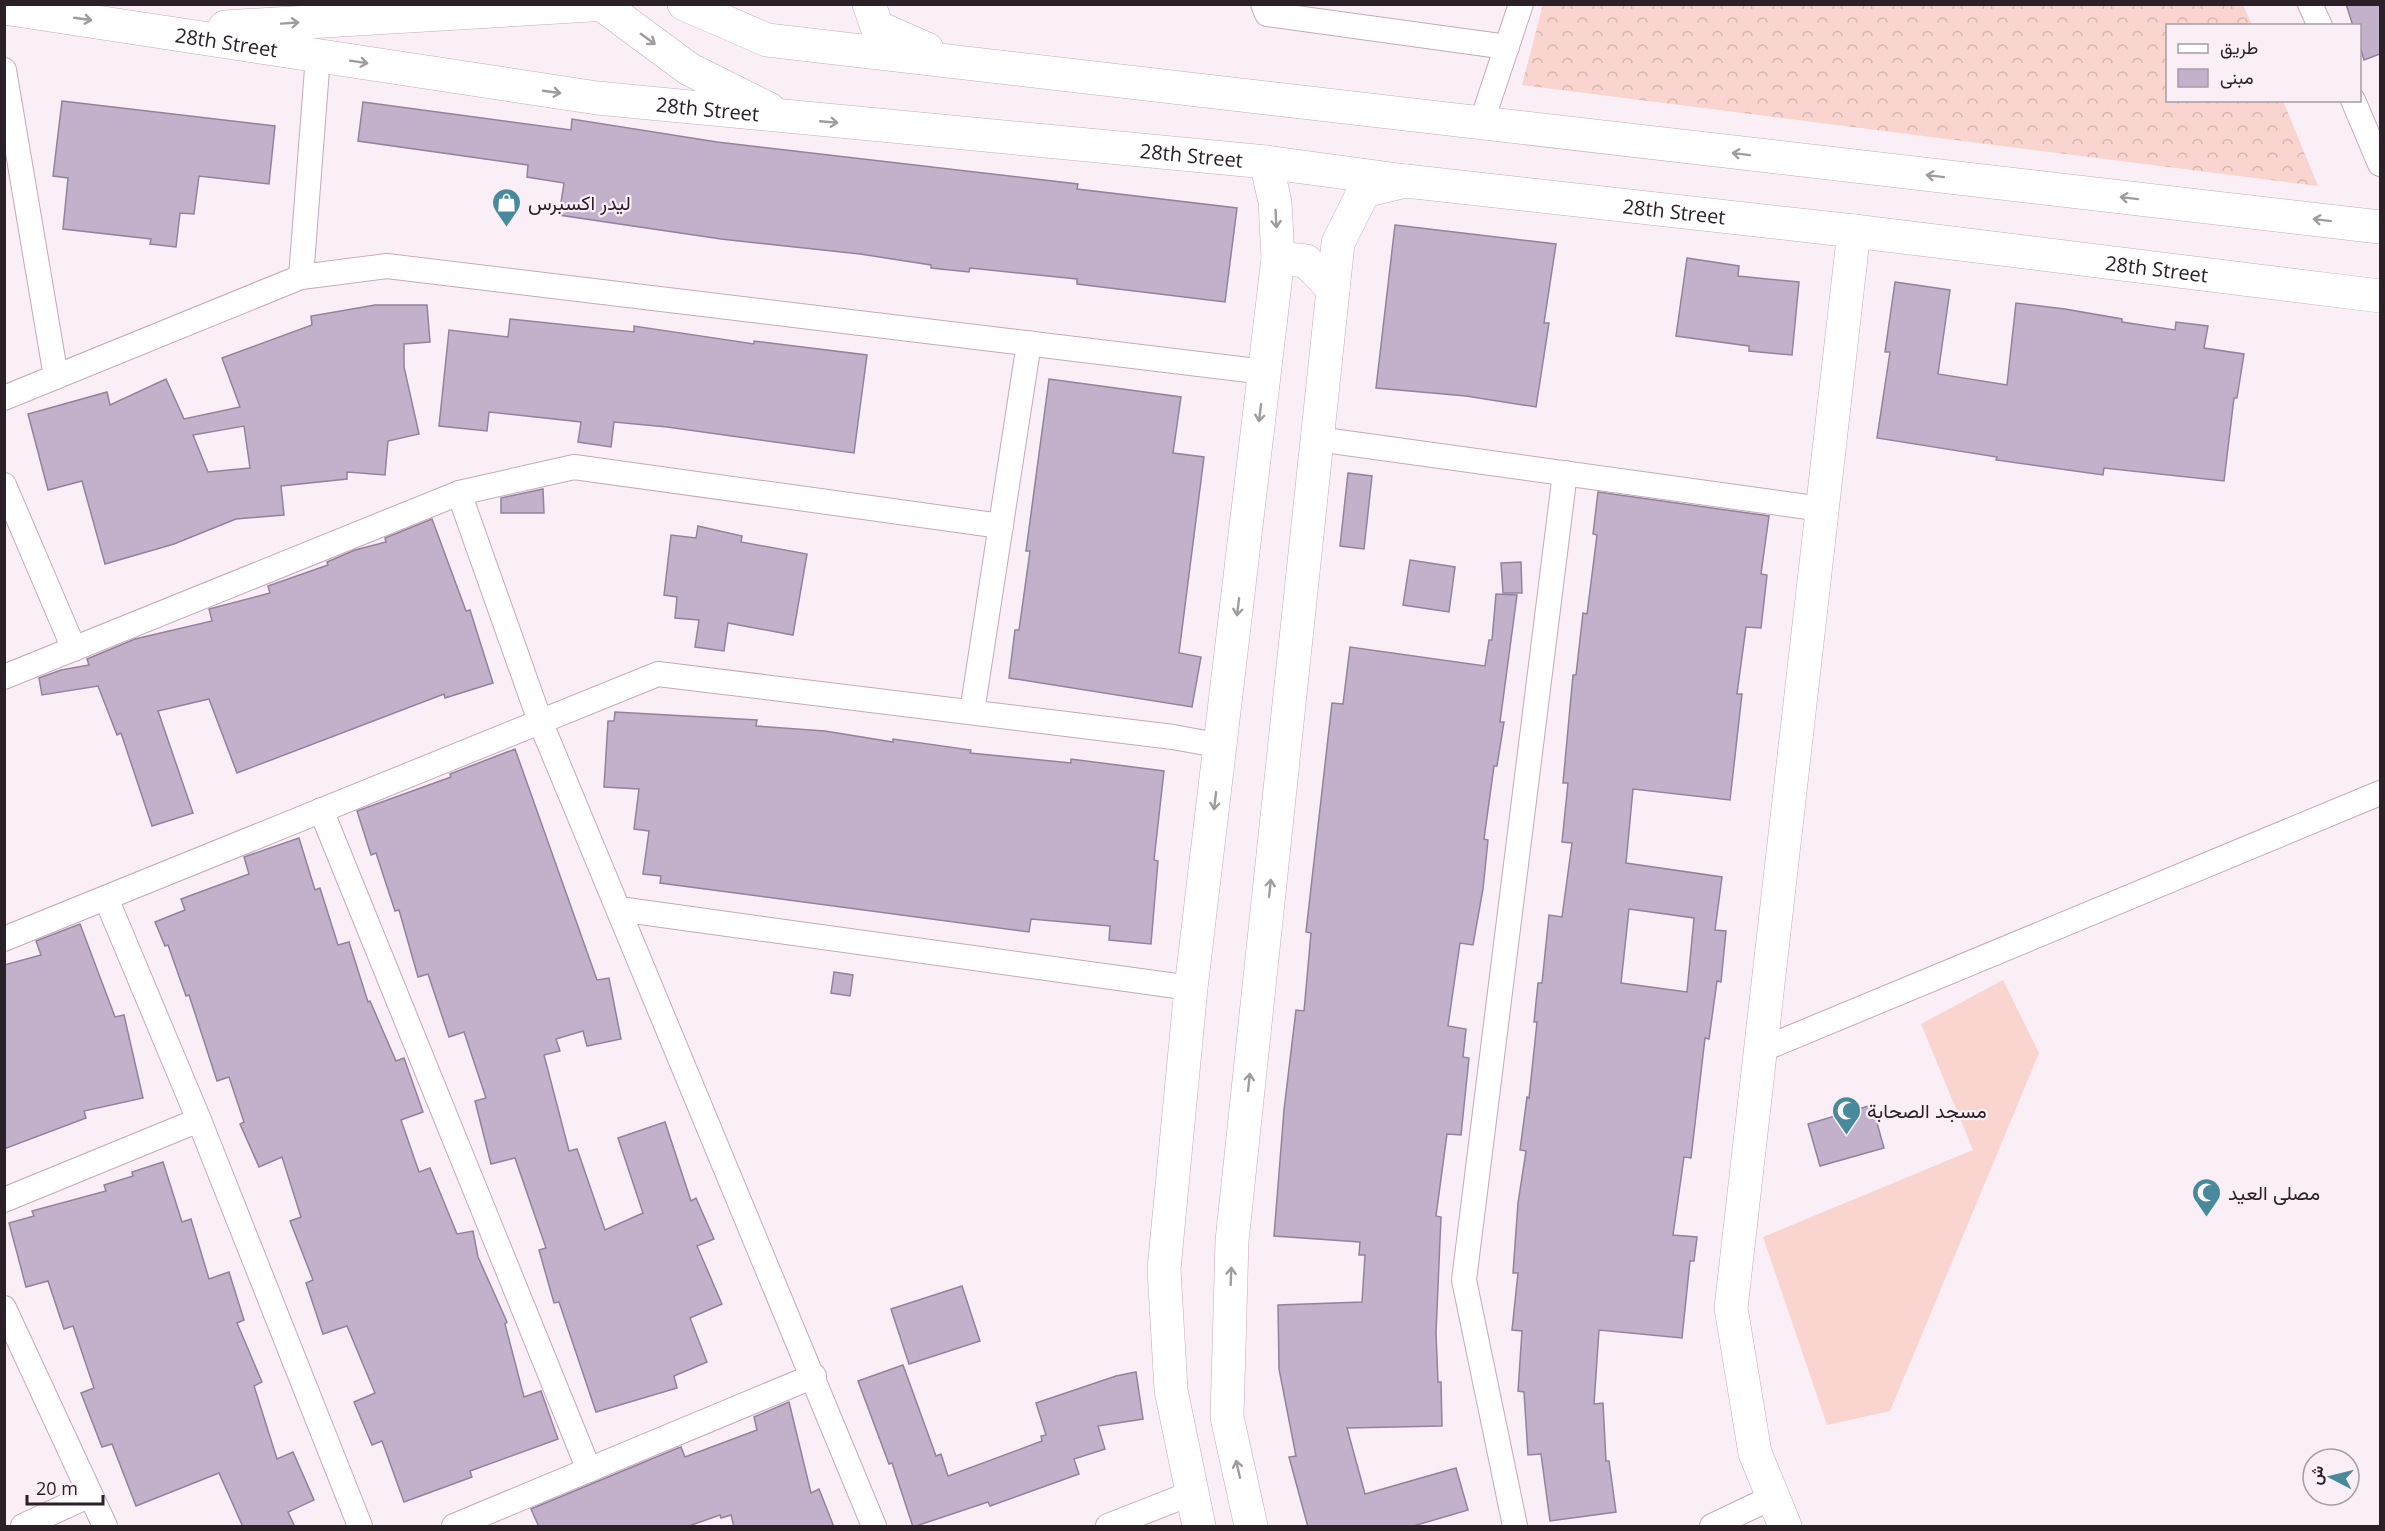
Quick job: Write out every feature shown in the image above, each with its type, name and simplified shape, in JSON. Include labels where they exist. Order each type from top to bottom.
[{"type":"main road","points":[[684,4],[767,40],[2380,227]]},
{"type":"main road","points":[[869,4],[877,27],[956,62]]},
{"type":"main road","points":[[169,31],[498,9],[604,5],[689,69],[787,118]]},
{"type":"main road","name":"28th Street","points":[[4,8],[169,31],[575,95],[787,118],[1266,162],[1406,181],[1854,231],[2380,296]]},
{"type":"main road","points":[[1199,1527],[1171,1390],[1164,1269],[1191,988],[1222,746],[1278,258],[1275,202],[1266,162]]},
{"type":"main road","points":[[1251,1527],[1227,1417],[1232,1241],[1338,243],[1364,190],[1406,181]]},
{"type":"main road","points":[[1779,1512],[1755,1453],[1731,1308],[1854,231]]},
{"type":"main road","points":[[1278,258],[1306,261],[1333,289]]},
{"type":"street","points":[[1263,4],[1267,14],[1507,47]]},
{"type":"street","points":[[1481,124],[1521,4]]},
{"type":"street","points":[[2310,4],[2319,24]]},
{"type":"street","points":[[301,277],[318,56]]},
{"type":"street","points":[[4,70],[56,377]]},
{"type":"street","points":[[2365,110],[2380,164]]},
{"type":"street","points":[[4,398],[301,277],[387,267],[1265,372]]},
{"type":"street","points":[[972,712],[1029,343]]},
{"type":"street","points":[[1317,440],[1822,509]]},
{"type":"street","points":[[4,677],[459,493],[574,467],[1001,526]]},
{"type":"street","points":[[1515,1527],[1464,1280],[1565,473]]},
{"type":"street","points":[[4,484],[74,649]]},
{"type":"street","points":[[459,493],[540,721],[814,1376],[874,1527]]},
{"type":"street","points":[[4,939],[658,674],[1173,737],[1222,746]]},
{"type":"street","points":[[1761,1050],[2380,794]]},
{"type":"street","points":[[321,810],[589,1470]]},
{"type":"street","points":[[106,898],[199,1120],[360,1527]]},
{"type":"street","points":[[619,909],[1191,988]]},
{"type":"street","points":[[4,1200],[199,1120]]},
{"type":"street","points":[[4,1308],[105,1527]]},
{"type":"street","points":[[454,1527],[814,1376]]},
{"type":"street","points":[[1108,1527],[1192,1493]]},
{"type":"street","points":[[23,1527],[90,1495]]},
{"type":"street","points":[[1712,1527],[1779,1512]]},
{"type":"green space","points":[[1543,4],[2243,5],[2252,24],[2166,24],[2166,102],[2283,102],[2318,186],[1522,85]]},
{"type":"green space","points":[[2003,980],[2039,1053],[1890,1411],[1827,1425],[1763,1237],[1973,1150],[1921,1024]]},
{"type":"building","points":[[2346,4],[2380,4],[2380,54],[2364,60],[2361,50],[2361,24],[2352,24]]},
{"type":"building","points":[[62,101],[275,126],[269,184],[199,176],[194,214],[180,213],[176,247],[150,244],[151,239],[63,229],[68,178],[53,176]]},
{"type":"building","points":[[363,102],[571,130],[572,119],[717,142],[1078,184],[1077,189],[1237,208],[1225,302],[1077,284],[1077,279],[970,268],[969,272],[931,268],[931,265],[860,254],[721,239],[559,215],[564,183],[527,177],[528,165],[358,141]]},
{"type":"building","points":[[1395,225],[1556,244],[1544,323],[1549,323],[1536,407],[1466,396],[1376,388]]},
{"type":"building","points":[[1687,258],[1739,266],[1738,276],[1799,282],[1792,355],[1749,351],[1749,346],[1676,336]]},
{"type":"building","points":[[1895,282],[1950,290],[1938,374],[2007,385],[2016,303],[2065,309],[2122,319],[2122,322],[2175,330],[2176,322],[2208,326],[2204,348],[2244,354],[2237,398],[2234,398],[2224,481],[2104,468],[2103,475],[1996,460],[1997,457],[1877,438],[1890,352],[1885,352]]},
{"type":"building","points":[[375,305],[427,305],[430,342],[404,344],[404,367],[419,434],[388,441],[385,475],[347,472],[347,479],[281,486],[284,515],[236,519],[174,544],[105,564],[82,481],[48,490],[28,414],[107,392],[110,405],[166,379],[184,419],[240,407],[222,358],[312,325],[311,316]],"holes":[[[244,426],[250,468],[208,472],[193,435]]]},
{"type":"building","points":[[510,319],[634,332],[634,326],[754,344],[754,341],[867,355],[854,453],[667,427],[614,422],[611,447],[578,442],[581,422],[489,412],[487,431],[439,426],[449,330],[508,337]]},
{"type":"building","points":[[1049,379],[1181,397],[1173,453],[1204,457],[1179,653],[1201,657],[1192,707],[1009,678],[1015,630],[1019,630],[1030,551],[1026,551]]},
{"type":"building","points":[[1348,473],[1372,476],[1364,549],[1340,546]]},
{"type":"building","points":[[543,489],[544,513],[501,513],[501,498]]},
{"type":"building","points":[[1598,492],[1769,516],[1761,574],[1767,575],[1761,628],[1746,627],[1737,694],[1742,694],[1730,800],[1633,789],[1626,863],[1722,877],[1715,930],[1726,931],[1721,982],[1717,981],[1709,1039],[1705,1038],[1691,1158],[1684,1157],[1673,1235],[1697,1237],[1694,1261],[1690,1261],[1682,1338],[1599,1330],[1594,1404],[1603,1403],[1606,1461],[1609,1461],[1616,1512],[1550,1521],[1541,1454],[1528,1455],[1524,1392],[1518,1391],[1522,1331],[1512,1330],[1518,1273],[1513,1273],[1518,1203],[1526,1151],[1520,1150],[1527,1097],[1529,1098],[1537,1022],[1534,1022],[1538,983],[1542,983],[1549,915],[1562,917],[1572,843],[1562,842],[1568,783],[1563,783],[1573,675],[1576,675],[1583,613],[1587,614],[1597,535],[1593,534]],"holes":[[[1629,909],[1694,918],[1687,992],[1621,983]]]},
{"type":"building","points":[[432,519],[466,611],[470,610],[493,683],[445,698],[444,694],[237,773],[209,699],[158,711],[193,813],[152,826],[121,733],[117,735],[98,686],[42,695],[39,678],[61,670],[89,665],[87,659],[135,639],[212,621],[209,609],[270,593],[268,586],[328,565],[327,562],[355,550],[386,542],[385,538]]},
{"type":"building","points":[[698,526],[742,536],[741,542],[807,554],[793,635],[728,623],[724,651],[695,647],[699,620],[675,618],[677,597],[664,595],[671,535],[696,538]]},
{"type":"building","points":[[1410,560],[1455,567],[1449,612],[1403,605]]},
{"type":"building","points":[[1521,562],[1522,593],[1503,593],[1501,563]]},
{"type":"building","points":[[1496,594],[1517,595],[1500,722],[1504,722],[1497,766],[1494,766],[1484,839],[1488,840],[1483,889],[1473,945],[1460,943],[1448,1026],[1466,1029],[1463,1057],[1469,1058],[1461,1135],[1447,1134],[1436,1216],[1441,1217],[1436,1333],[1438,1382],[1441,1382],[1442,1426],[1347,1428],[1365,1494],[1456,1468],[1468,1510],[1410,1527],[1308,1527],[1289,1457],[1296,1456],[1279,1369],[1278,1305],[1362,1302],[1365,1255],[1359,1255],[1360,1242],[1274,1236],[1284,1110],[1296,1010],[1304,1011],[1311,933],[1306,932],[1332,703],[1343,704],[1350,647],[1485,666],[1489,640],[1492,640]]},
{"type":"building","points":[[615,712],[757,720],[756,726],[825,731],[893,742],[893,739],[971,750],[970,753],[1071,763],[1071,759],[1164,771],[1154,860],[1158,861],[1151,944],[1109,940],[1110,926],[1031,919],[1029,932],[660,883],[661,876],[643,874],[649,831],[634,829],[639,789],[604,787],[608,721],[614,721]]},
{"type":"building","points":[[515,749],[597,980],[609,978],[621,1039],[587,1046],[583,1031],[556,1039],[560,1051],[544,1055],[569,1151],[577,1149],[605,1230],[643,1213],[618,1138],[665,1122],[691,1201],[696,1198],[714,1239],[697,1246],[722,1304],[690,1318],[707,1362],[674,1376],[677,1388],[596,1412],[559,1302],[554,1303],[539,1250],[546,1248],[515,1158],[491,1164],[475,1101],[486,1098],[464,1032],[449,1037],[428,974],[418,977],[399,910],[395,911],[376,853],[371,855],[357,811],[451,777],[450,774]]},
{"type":"building","points":[[299,838],[315,890],[320,888],[338,945],[349,942],[368,1002],[370,1001],[396,1061],[404,1058],[423,1112],[401,1120],[419,1172],[430,1168],[457,1234],[473,1231],[478,1257],[507,1322],[505,1324],[524,1397],[541,1391],[558,1439],[470,1471],[472,1477],[404,1502],[382,1441],[372,1445],[354,1402],[375,1393],[347,1326],[323,1334],[306,1283],[313,1280],[290,1221],[301,1217],[282,1157],[259,1167],[240,1124],[244,1122],[229,1077],[217,1081],[189,995],[186,996],[168,945],[165,946],[155,922],[185,910],[181,899],[249,874],[244,857]]},
{"type":"building","points":[[80,924],[115,1017],[124,1015],[143,1098],[84,1111],[86,1118],[4,1149],[4,965],[41,955],[36,941]]},
{"type":"building","points":[[834,972],[853,975],[850,996],[831,993]]},
{"type":"building","name":"مسجد الصحابة","points":[[1872,1105],[1884,1148],[1820,1166],[1808,1124]]},
{"type":"building","points":[[163,1162],[182,1222],[191,1219],[209,1279],[229,1272],[244,1320],[237,1323],[262,1382],[254,1386],[277,1459],[293,1452],[314,1500],[288,1512],[295,1527],[243,1527],[219,1473],[136,1506],[112,1444],[102,1447],[81,1393],[94,1388],[73,1326],[64,1329],[48,1281],[26,1287],[9,1223],[34,1216],[32,1211],[106,1191],[104,1185],[133,1176],[132,1172]]},
{"type":"building","points":[[962,1286],[980,1341],[909,1364],[891,1309]]},
{"type":"building","points":[[903,1365],[936,1456],[941,1454],[948,1476],[1042,1441],[1041,1436],[1046,1435],[1036,1403],[1116,1376],[1136,1372],[1143,1419],[1098,1426],[1105,1449],[1074,1459],[1079,1474],[990,1506],[988,1502],[913,1527],[892,1463],[889,1464],[858,1381]]},
{"type":"building","points":[[789,1402],[811,1493],[819,1489],[834,1527],[734,1527],[731,1515],[721,1518],[720,1515],[686,1527],[539,1527],[531,1509],[678,1448],[681,1447],[685,1457],[757,1430],[754,1417]]},
{"type":"place","name":"ليدر اكسبرس","points":[[507,228]]},
{"type":"place","name":"مسجد الصحابة","points":[[1846,1136]]},
{"type":"place","name":"مصلى العيد","points":[[2207,1218]]}]
